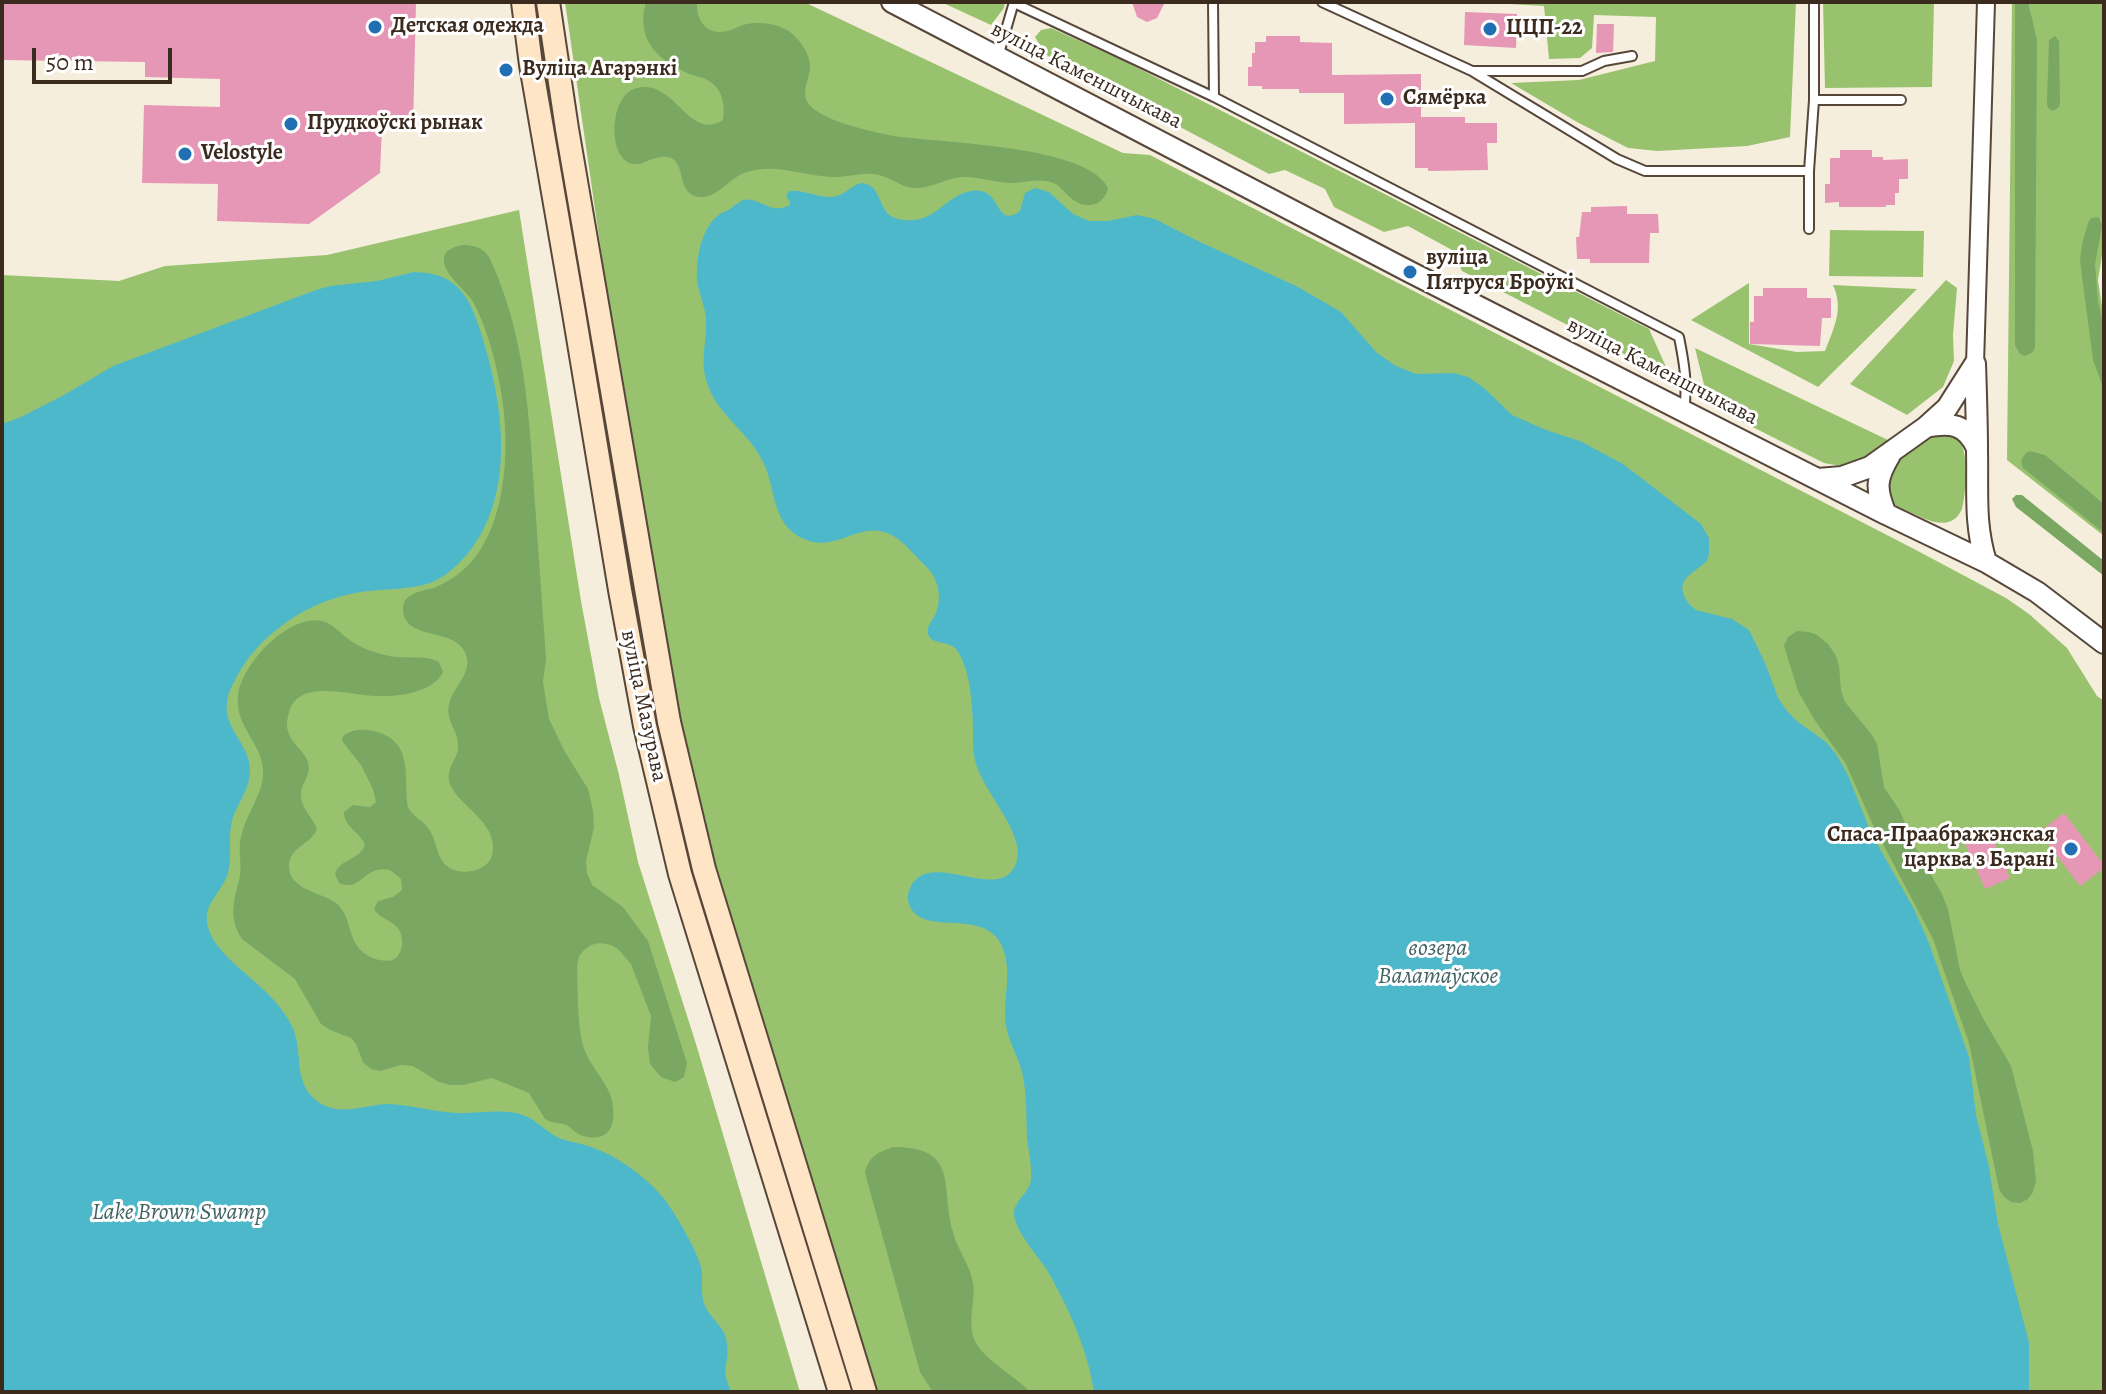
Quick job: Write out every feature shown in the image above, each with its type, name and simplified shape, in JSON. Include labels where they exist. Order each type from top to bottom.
[{"type":"main road","name":"вуліца Мазурава","points":[[523,2],[531,65],[645,726],[680,874],[840,1392]]},
{"type":"main road","name":"вуліца Мазурава","points":[[548,2],[669,722],[704,869],[865,1392]]},
{"type":"street","name":"вуліца Каменшчыкава","points":[[892,2],[1396,265],[1986,562],[2037,592],[2104,643]]},
{"type":"street","points":[[1986,2],[1975,364],[1976,510],[1979,539],[1986,562]]},
{"type":"street","points":[[1818,479],[1842,477],[1870,467],[1926,427],[1947,408],[1975,364]]},
{"type":"street","points":[[1926,427],[1942,423],[1959,428],[1971,435],[1977,448]]},
{"type":"street","points":[[1886,514],[1880,501],[1878,484],[1880,472],[1893,450]]},
{"type":"street","points":[[1935,538],[1967,527],[1976,510]]},
{"type":"lane","points":[[998,58],[1014,2],[1214,97],[1679,337],[1687,391],[1684,410]]},
{"type":"lane","points":[[1213,2],[1214,97]]},
{"type":"lane","points":[[1322,2],[1472,71],[1617,159],[1645,171],[1809,171]]},
{"type":"lane","points":[[1809,229],[1814,2]]},
{"type":"lane","points":[[1472,71],[1582,71],[1604,61],[1632,56]]},
{"type":"lane","points":[[1814,100],[1901,100]]},
{"type":"green space","name":"возера Валатаўское","points":[[565,2],[804,2],[1123,153],[1150,155],[2006,598],[2067,648],[2097,696],[2104,701],[2104,1392],[878,1392],[701,820],[650,556],[608,299]]},
{"type":"green space","points":[[646,2],[697,2],[702,22],[714,31],[761,23],[790,32],[809,59],[806,99],[820,113],[832,119],[894,136],[1044,154],[1095,174],[1108,188],[1106,194],[1100,202],[1085,205],[1046,181],[1009,183],[961,177],[913,188],[873,174],[831,177],[769,169],[747,172],[706,197],[690,194],[677,163],[671,158],[661,157],[633,164],[624,159],[615,136],[618,107],[634,89],[648,87],[660,91],[700,123],[711,125],[723,120],[723,101],[714,85],[664,60],[650,44],[644,25]]},
{"type":"green space","points":[[941,2],[1005,2],[991,25]]},
{"type":"green space","points":[[1475,2],[1796,2],[1790,137],[1747,146],[1657,151],[1628,148],[1511,83],[1579,80],[1655,61],[1656,17],[1594,15],[1592,48],[1580,58],[1549,59],[1544,6]]},
{"type":"green space","points":[[1823,2],[1934,2],[1932,87],[1825,88]]},
{"type":"green space","points":[[2012,2],[2104,2],[2104,243],[2098,280],[2104,320],[2104,536],[2007,460]]},
{"type":"green space","points":[[2015,2],[2028,2],[2037,40],[2035,347],[2025,356],[2015,345]]},
{"type":"green space","points":[[1051,28],[1126,62],[1649,329],[1671,378],[1462,271],[1452,250],[1408,226],[1384,232],[1334,207],[1325,189],[1285,170],[1269,174],[1074,71],[1045,54],[1035,37],[1041,30]]},
{"type":"green space","points":[[2055,36],[2059,41],[2060,103],[2053,111],[2047,104],[2049,40]]},
{"type":"green space","name":"Lake Brown Swamp","points":[[519,210],[599,698],[638,862],[800,1392],[2,1392],[2,275],[119,281],[165,266],[327,255]]},
{"type":"green space","points":[[2097,217],[2102,226],[2095,264],[2104,329],[2104,390],[2093,360],[2080,261],[2088,223],[2091,218]]},
{"type":"green space","points":[[1830,230],[1924,231],[1923,277],[1829,276]]},
{"type":"green space","points":[[462,245],[477,247],[489,257],[510,313],[523,371],[546,659],[543,682],[549,719],[588,789],[594,828],[586,861],[587,873],[592,885],[623,907],[648,941],[687,1063],[684,1077],[675,1082],[661,1077],[650,1064],[651,1016],[631,964],[611,945],[600,943],[584,950],[577,967],[582,1042],[613,1105],[611,1128],[594,1138],[545,1119],[529,1093],[492,1078],[450,1085],[413,1066],[401,1065],[380,1071],[371,1069],[363,1062],[351,1038],[321,1024],[295,979],[242,939],[233,915],[240,875],[241,838],[263,776],[260,755],[238,707],[241,684],[268,644],[295,625],[309,621],[326,622],[356,644],[375,652],[439,662],[443,672],[431,685],[404,694],[377,696],[327,691],[303,695],[294,702],[287,729],[308,762],[301,797],[317,829],[292,855],[289,867],[295,881],[336,903],[346,917],[355,942],[368,955],[386,961],[393,960],[400,953],[401,933],[374,909],[378,901],[393,897],[402,890],[401,879],[390,870],[381,869],[346,885],[339,883],[335,874],[365,845],[347,822],[344,812],[353,805],[370,807],[376,802],[361,765],[342,741],[343,736],[358,730],[374,731],[396,743],[404,762],[408,807],[429,829],[445,864],[464,872],[479,869],[491,857],[493,848],[486,827],[461,800],[450,782],[449,773],[458,745],[448,710],[451,697],[466,671],[467,657],[457,643],[410,625],[403,608],[411,595],[449,580],[476,556],[495,519],[504,476],[502,400],[489,341],[473,302],[444,263],[446,252]]},
{"type":"green space","points":[[1946,280],[1957,288],[1954,361],[1943,387],[1907,415],[1850,384]]},
{"type":"green space","points":[[1749,283],[1749,344],[1797,352],[1825,351],[1838,310],[1833,285],[1917,289],[1818,387],[1691,320]]},
{"type":"green space","points":[[1695,348],[1888,440],[1859,462],[1844,465],[1824,463],[1709,405]]},
{"type":"green space","points":[[1938,433],[1951,434],[1961,443],[1966,483],[1958,516],[1941,523],[1899,508],[1887,491],[1888,480],[1899,460],[1918,443]]},
{"type":"green space","points":[[2030,451],[2045,455],[2104,504],[2104,533],[2023,468],[2021,460]]},
{"type":"green space","points":[[2022,495],[2104,561],[2104,576],[2016,507],[2012,499]]},
{"type":"green space","points":[[1797,631],[1817,635],[1835,654],[1845,702],[1877,744],[1884,787],[1900,811],[1948,909],[1960,970],[2011,1066],[2033,1151],[2036,1181],[2028,1199],[2020,1203],[2011,1202],[1999,1189],[1969,1043],[1933,939],[1873,825],[1846,764],[1798,691],[1784,646],[1788,637]]},
{"type":"green space","points":[[893,1147],[929,1154],[938,1162],[946,1185],[955,1239],[973,1283],[973,1336],[987,1356],[1030,1392],[933,1392],[920,1372],[865,1173],[874,1156]]},
{"type":"water","name":"возера Валатаўское","points":[[861,183],[873,188],[886,211],[898,219],[921,219],[971,191],[989,195],[1001,212],[1011,215],[1020,211],[1025,193],[1035,188],[1049,192],[1073,214],[1089,221],[1137,215],[1155,219],[1298,287],[1341,312],[1377,353],[1396,366],[1416,374],[1454,373],[1468,377],[1512,415],[1580,441],[1623,464],[1701,524],[1709,538],[1709,555],[1706,562],[1684,581],[1684,596],[1696,610],[1732,619],[1749,630],[1778,698],[1787,711],[1826,742],[1836,754],[1848,775],[1871,833],[1914,909],[1929,943],[1969,1057],[1976,1115],[1989,1167],[1998,1224],[2029,1342],[2029,1392],[1094,1392],[1087,1359],[1070,1314],[1047,1270],[1015,1221],[1015,1209],[1030,1183],[1031,1168],[1024,1080],[1006,1025],[1005,954],[992,933],[966,924],[925,919],[915,914],[908,902],[910,888],[920,876],[933,872],[997,879],[1009,874],[1017,860],[1015,837],[976,764],[970,690],[963,661],[954,648],[932,640],[928,634],[938,605],[937,585],[933,575],[911,551],[895,537],[880,531],[814,542],[790,530],[779,513],[768,473],[758,452],[716,401],[705,376],[706,319],[697,271],[700,246],[711,223],[718,215],[743,200],[783,208],[790,205],[786,196],[789,191],[831,197],[841,195]]},
{"type":"water","name":"Lake Brown Swamp","points":[[414,272],[429,273],[451,282],[472,308],[489,360],[500,417],[500,474],[494,502],[484,528],[469,552],[441,577],[421,586],[355,593],[319,604],[286,622],[246,662],[229,693],[227,712],[246,753],[250,771],[231,826],[227,876],[208,909],[210,932],[223,952],[271,997],[287,1017],[297,1040],[305,1086],[309,1094],[325,1106],[343,1109],[390,1104],[456,1113],[515,1113],[528,1117],[559,1138],[610,1155],[645,1179],[671,1208],[699,1260],[704,1303],[726,1338],[725,1372],[732,1392],[2,1392],[2,424],[64,395],[113,366],[316,290]]},
{"type":"building","name":"Прудкоўскі рынак","points":[[2,2],[416,2],[413,128],[382,128],[380,173],[309,224],[217,221],[218,184],[142,183],[144,105],[220,107],[220,79],[145,77],[145,62],[2,60]]},
{"type":"building","points":[[1132,2],[1165,2],[1157,18],[1147,22],[1137,17]]},
{"type":"building","name":"ЦЦП-22","points":[[1465,12],[1517,14],[1516,48],[1464,45]]},
{"type":"building","points":[[1597,24],[1614,24],[1613,52],[1596,53]]},
{"type":"building","points":[[1266,36],[1300,36],[1300,42],[1332,43],[1332,75],[1421,74],[1421,117],[1465,117],[1465,123],[1497,123],[1497,143],[1487,143],[1488,170],[1428,171],[1428,168],[1415,168],[1415,123],[1344,124],[1344,93],[1299,93],[1299,89],[1248,86],[1248,67],[1252,67],[1255,42],[1266,42]]},
{"type":"building","points":[[1840,150],[1872,150],[1872,157],[1883,157],[1883,160],[1908,159],[1908,179],[1899,179],[1895,205],[1839,207],[1839,202],[1825,203],[1825,184],[1830,184],[1830,158],[1840,158]]},
{"type":"building","points":[[1627,206],[1627,214],[1658,214],[1659,233],[1650,233],[1649,263],[1590,263],[1590,259],[1577,259],[1576,237],[1579,237],[1582,212],[1591,212],[1591,207]]},
{"type":"building","points":[[1763,288],[1807,288],[1807,298],[1831,298],[1831,318],[1822,318],[1820,346],[1750,344],[1754,296],[1763,296]]},
{"type":"building","name":"Спаса-Праабражэнская царква з Барані","points":[[2064,813],[2104,865],[2080,886],[2039,832]]},
{"type":"building","points":[[1988,828],[2010,878],[1985,889],[1963,839]]},
{"type":"place","name":"Детская одежда","points":[[375,27]]},
{"type":"place","name":"ЦЦП-22","points":[[1490,29]]},
{"type":"place","name":"Вуліца Агарэнкі","points":[[506,70]]},
{"type":"place","name":"Сямёрка","points":[[1387,99]]},
{"type":"place","name":"Прудкоўскі рынак","points":[[291,124]]},
{"type":"place","name":"Velostyle","points":[[185,154]]},
{"type":"place","name":"вуліца Пятруся Броўкі","points":[[1410,272]]},
{"type":"place","name":"Спаса-Праабражэнская царква з Барані","points":[[2071,849]]}]
